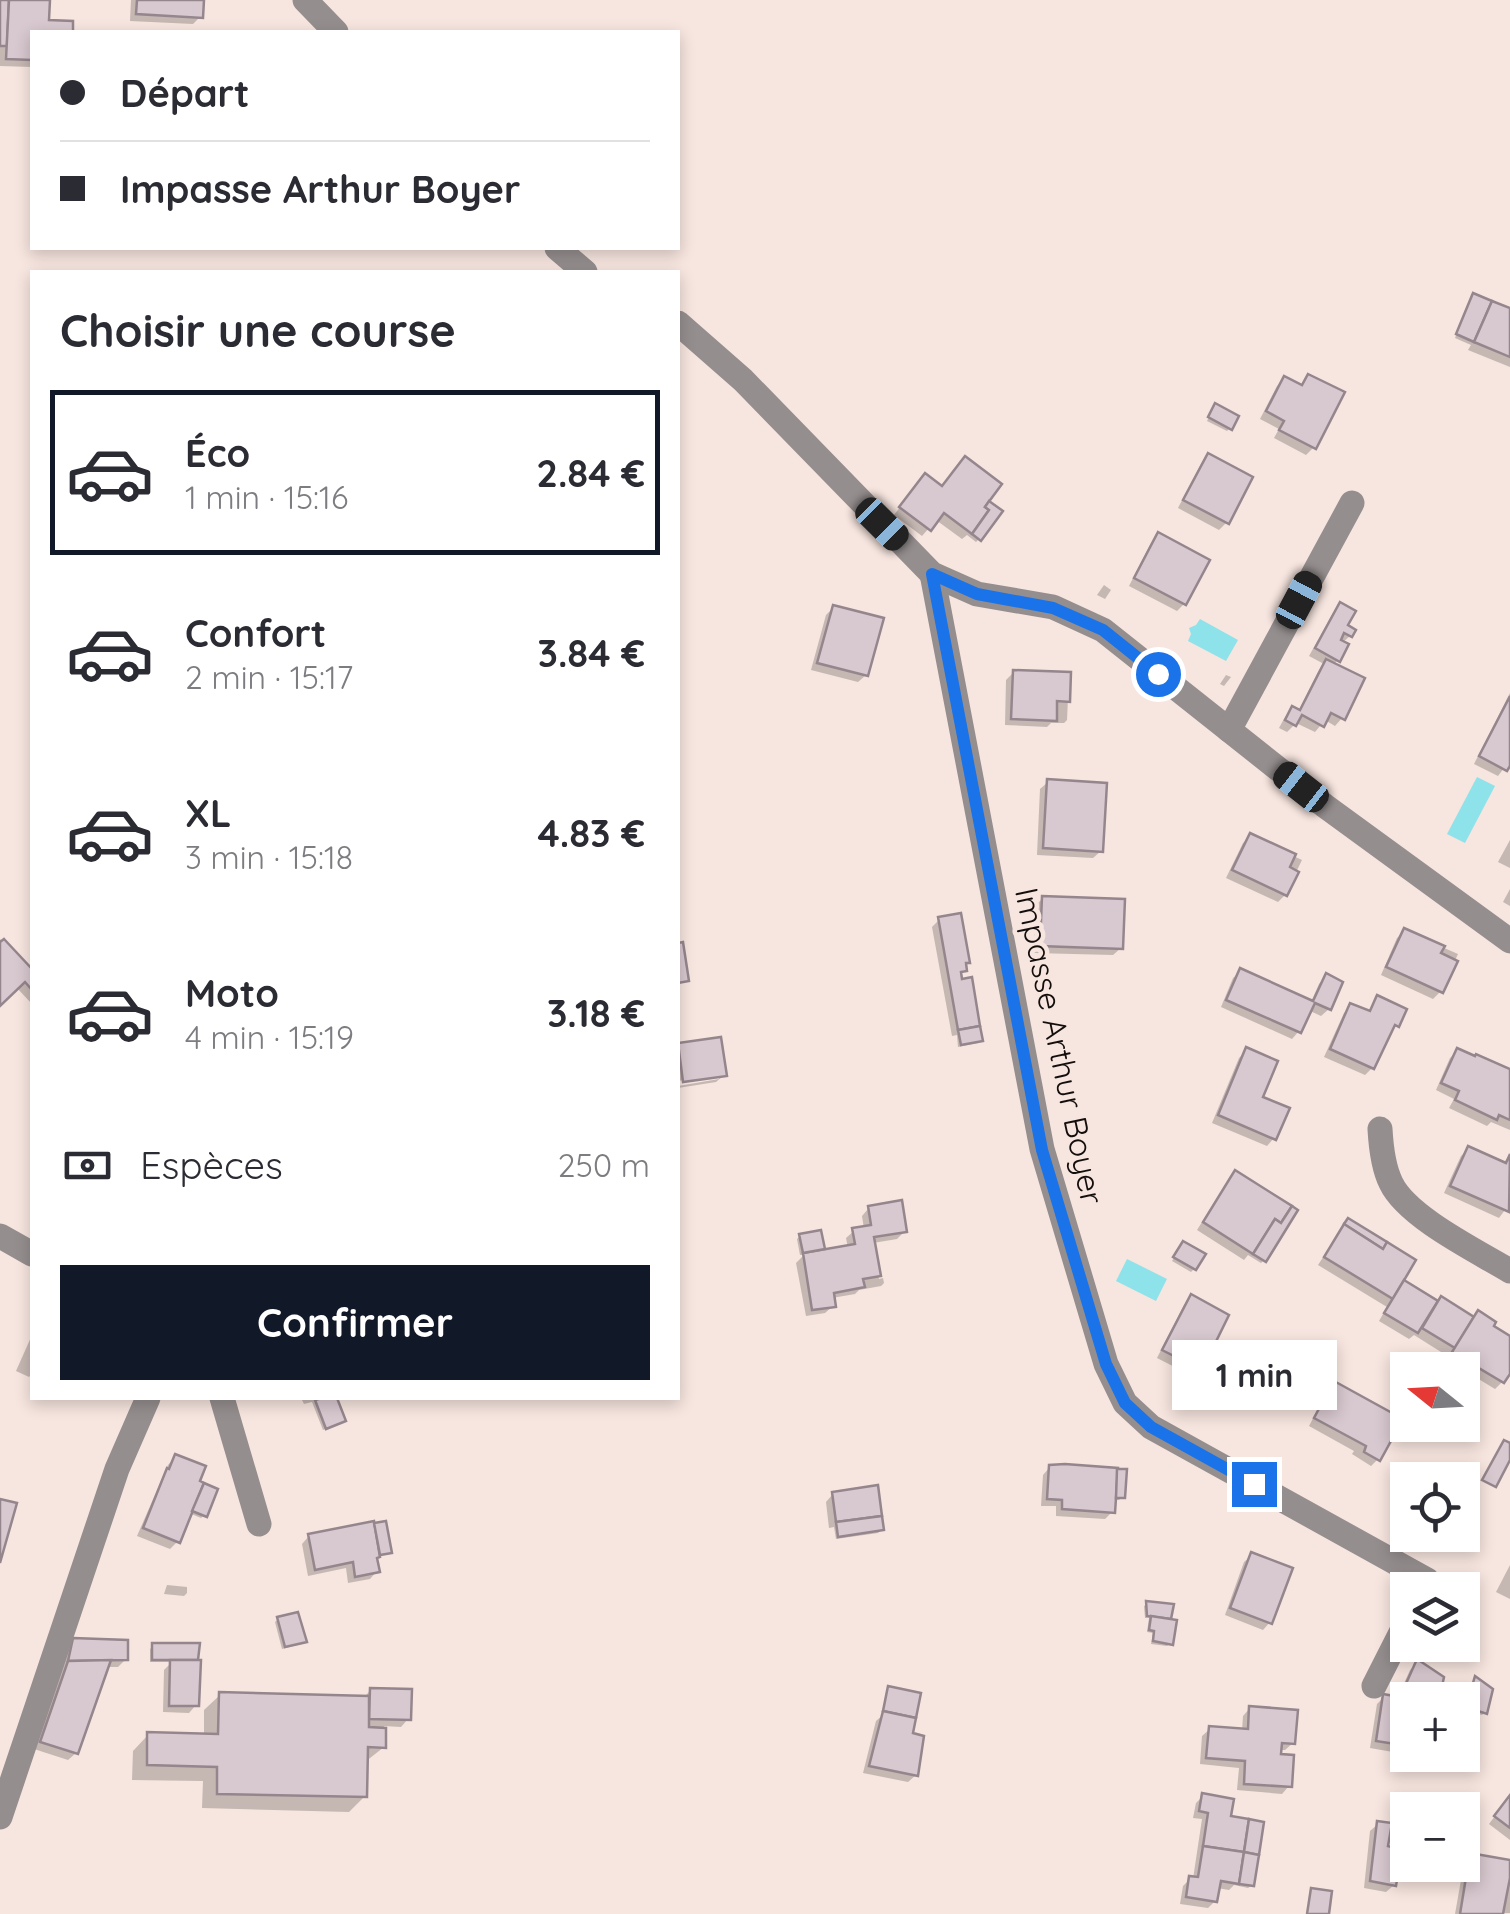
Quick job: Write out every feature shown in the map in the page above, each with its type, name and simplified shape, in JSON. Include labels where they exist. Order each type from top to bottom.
[{"type":"street","points":[[305,0],[334,30]]},
{"type":"street","points":[[559,250],[582,270]]},
{"type":"street","points":[[680,326],[743,380],[932,574],[977,594],[1053,608],[1103,630],[1325,806],[1510,942]]},
{"type":"street","points":[[1229,730],[1352,503]]},
{"type":"street","name":"Impasse Arthur Boyer","points":[[932,574],[1042,1150],[1112,1377],[1125,1403],[1151,1427],[1413,1572]]},
{"type":"street","points":[[1380,1130],[1381,1150],[1391,1184],[1412,1210],[1510,1271]]},
{"type":"street","points":[[0,1236],[30,1253]]},
{"type":"street","points":[[0,1817],[117,1469],[147,1400]]},
{"type":"street","points":[[223,1400],[258,1524]]},
{"type":"street","points":[[1374,1686],[1390,1654]]},
{"type":"water","points":[[1200,619],[1238,640],[1226,661],[1188,641],[1189,628]]},
{"type":"water","points":[[1477,777],[1495,786],[1465,843],[1447,834]]},
{"type":"water","points":[[1127,1259],[1167,1279],[1156,1301],[1116,1281]]},
{"type":"building","points":[[0,0],[9,0],[7,46],[0,46]]},
{"type":"building","points":[[9,0],[50,0],[49,20],[73,21],[73,30],[30,30],[30,60],[6,59]]},
{"type":"building","points":[[137,0],[204,0],[203,18],[136,14]]},
{"type":"building","points":[[1473,293],[1492,301],[1474,342],[1456,334]]},
{"type":"building","points":[[1492,301],[1510,308],[1510,357],[1474,342]]},
{"type":"building","points":[[1308,374],[1345,392],[1316,449],[1279,430],[1284,421],[1266,411],[1284,376],[1302,385]]},
{"type":"building","points":[[1215,403],[1239,416],[1232,430],[1208,417]]},
{"type":"building","points":[[1208,453],[1253,477],[1229,524],[1183,500]]},
{"type":"building","points":[[965,456],[1002,484],[972,534],[944,513],[931,531],[899,507],[925,473],[942,486]]},
{"type":"building","points":[[989,501],[1003,511],[981,541],[972,534],[989,510],[985,507]]},
{"type":"building","points":[[1158,532],[1210,560],[1186,605],[1134,578]]},
{"type":"building","points":[[1340,602],[1356,611],[1348,625],[1356,630],[1352,637],[1344,633],[1341,640],[1349,644],[1340,662],[1315,648]]},
{"type":"building","points":[[833,605],[884,618],[868,676],[817,663]]},
{"type":"building","points":[[1326,659],[1365,678],[1345,720],[1331,713],[1324,727],[1302,715],[1296,726],[1285,720],[1292,706],[1300,710]]},
{"type":"building","points":[[1013,670],[1071,672],[1070,702],[1057,701],[1057,721],[1011,719]]},
{"type":"building","points":[[1510,696],[1510,766],[1507,771],[1479,756]]},
{"type":"building","points":[[1047,779],[1107,783],[1103,852],[1043,848]]},
{"type":"building","points":[[1250,833],[1296,854],[1290,867],[1299,872],[1287,896],[1232,870]]},
{"type":"building","points":[[1042,896],[1125,899],[1123,949],[1040,946]]},
{"type":"building","points":[[961,913],[970,963],[966,963],[967,971],[961,972],[962,979],[972,977],[980,1026],[958,1030],[938,917]]},
{"type":"building","points":[[1404,928],[1445,946],[1441,953],[1458,961],[1443,993],[1386,967]]},
{"type":"building","points":[[4,939],[30,967],[30,988],[25,982],[0,1006],[0,942]]},
{"type":"building","points":[[683,942],[689,981],[680,983]]},
{"type":"building","points":[[1240,968],[1313,1001],[1326,973],[1343,982],[1331,1010],[1315,1003],[1301,1033],[1226,1000]]},
{"type":"building","points":[[1377,995],[1407,1009],[1374,1069],[1330,1049],[1350,1003],[1370,1011]]},
{"type":"building","points":[[980,1026],[983,1041],[961,1045],[958,1030]]},
{"type":"building","points":[[721,1037],[727,1076],[683,1082],[680,1043]]},
{"type":"building","points":[[1246,1047],[1278,1061],[1263,1097],[1290,1108],[1276,1140],[1218,1115]]},
{"type":"building","points":[[1457,1048],[1510,1069],[1510,1120],[1499,1115],[1497,1120],[1455,1100],[1459,1091],[1441,1083]]},
{"type":"building","points":[[1468,1146],[1506,1163],[1510,1154],[1509,1212],[1450,1186]]},
{"type":"building","points":[[1235,1170],[1292,1206],[1281,1223],[1275,1219],[1253,1254],[1203,1222]]},
{"type":"building","points":[[902,1200],[907,1232],[874,1237],[881,1276],[863,1279],[865,1287],[834,1293],[836,1307],[812,1310],[803,1253],[855,1244],[852,1228],[871,1225],[868,1206]]},
{"type":"building","points":[[1292,1206],[1298,1210],[1266,1262],[1253,1254],[1275,1219],[1281,1223]]},
{"type":"building","points":[[1348,1218],[1387,1242],[1383,1249],[1344,1224]]},
{"type":"building","points":[[1344,1224],[1383,1249],[1387,1242],[1416,1260],[1393,1299],[1324,1257]]},
{"type":"building","points":[[821,1230],[825,1249],[803,1253],[799,1234]]},
{"type":"building","points":[[1183,1241],[1206,1254],[1196,1270],[1173,1257]]},
{"type":"building","points":[[1404,1280],[1438,1301],[1418,1333],[1384,1313]]},
{"type":"building","points":[[1191,1294],[1229,1315],[1202,1370],[1162,1350]]},
{"type":"building","points":[[1441,1296],[1474,1317],[1455,1348],[1422,1328]]},
{"type":"building","points":[[1478,1310],[1510,1336],[1510,1374],[1504,1383],[1480,1369],[1480,1352],[1452,1352]]},
{"type":"building","points":[[1334,1381],[1390,1412],[1390,1442],[1380,1461],[1364,1452],[1366,1446],[1314,1418]]},
{"type":"building","points":[[315,1400],[338,1400],[346,1421],[326,1429]]},
{"type":"building","points":[[1504,1440],[1510,1443],[1510,1460],[1496,1487],[1482,1480]]},
{"type":"building","points":[[175,1454],[206,1466],[200,1481],[204,1483],[180,1543],[143,1528]]},
{"type":"building","points":[[1049,1465],[1118,1468],[1115,1513],[1062,1509],[1062,1500],[1047,1499]]},
{"type":"building","points":[[1117,1469],[1127,1469],[1125,1498],[1116,1498]]},
{"type":"building","points":[[204,1483],[218,1489],[207,1517],[192,1511]]},
{"type":"building","points":[[878,1485],[882,1516],[836,1522],[832,1492]]},
{"type":"building","points":[[0,1499],[17,1503],[0,1563]]},
{"type":"building","points":[[882,1516],[884,1530],[838,1537],[836,1522]]},
{"type":"building","points":[[374,1521],[380,1572],[355,1577],[353,1562],[315,1570],[308,1534]]},
{"type":"building","points":[[386,1521],[392,1553],[380,1555],[374,1523]]},
{"type":"building","points":[[1251,1552],[1293,1568],[1272,1624],[1230,1608]]},
{"type":"building","points":[[1146,1601],[1174,1604],[1171,1619],[1147,1616]]},
{"type":"building","points":[[298,1612],[307,1642],[285,1647],[277,1617]]},
{"type":"building","points":[[1151,1616],[1177,1620],[1173,1645],[1153,1641],[1154,1631],[1149,1630]]},
{"type":"building","points":[[73,1638],[128,1640],[128,1660],[68,1661]]},
{"type":"building","points":[[152,1643],[200,1643],[198,1660],[152,1660]]},
{"type":"building","points":[[111,1660],[78,1754],[40,1742],[68,1661]]},
{"type":"building","points":[[170,1660],[201,1660],[199,1706],[169,1706]]},
{"type":"building","points":[[1416,1662],[1444,1677],[1443,1682],[1407,1682]]},
{"type":"building","points":[[1475,1676],[1493,1689],[1487,1714],[1480,1712],[1480,1682],[1473,1682]]},
{"type":"building","points":[[888,1686],[921,1693],[916,1718],[883,1711]]},
{"type":"building","points":[[370,1688],[412,1689],[411,1720],[369,1719]]},
{"type":"building","points":[[219,1692],[369,1696],[369,1727],[386,1728],[386,1748],[368,1747],[367,1797],[217,1794],[217,1767],[147,1765],[147,1732],[218,1734]]},
{"type":"building","points":[[1383,1694],[1390,1695],[1390,1743],[1376,1741]]},
{"type":"building","points":[[1249,1706],[1298,1710],[1295,1744],[1282,1743],[1281,1754],[1294,1755],[1292,1787],[1244,1784],[1245,1761],[1206,1758],[1209,1726],[1248,1729]]},
{"type":"building","points":[[883,1711],[916,1718],[913,1733],[924,1736],[918,1776],[869,1766]]},
{"type":"building","points":[[1202,1793],[1234,1799],[1231,1816],[1249,1819],[1244,1852],[1203,1846],[1208,1813],[1199,1811]]},
{"type":"building","points":[[1510,1795],[1510,1828],[1494,1816]]},
{"type":"building","points":[[1249,1819],[1264,1822],[1259,1855],[1244,1852]]},
{"type":"building","points":[[1377,1821],[1390,1823],[1390,1882],[1397,1882],[1396,1886],[1370,1881]]},
{"type":"building","points":[[1203,1846],[1244,1852],[1239,1884],[1221,1881],[1217,1902],[1186,1897],[1189,1876],[1198,1877]]},
{"type":"building","points":[[1244,1852],[1259,1855],[1254,1886],[1239,1884]]},
{"type":"building","points":[[1480,1855],[1510,1860],[1503,1914],[1460,1914],[1465,1882],[1480,1882]]},
{"type":"building","points":[[1311,1888],[1332,1891],[1329,1914],[1307,1914]]},
{"type":"route","points":[[1158,674],[1103,630],[1053,608],[977,594],[932,574],[1042,1150],[1106,1364],[1125,1403],[1151,1427],[1254,1484]]}]
